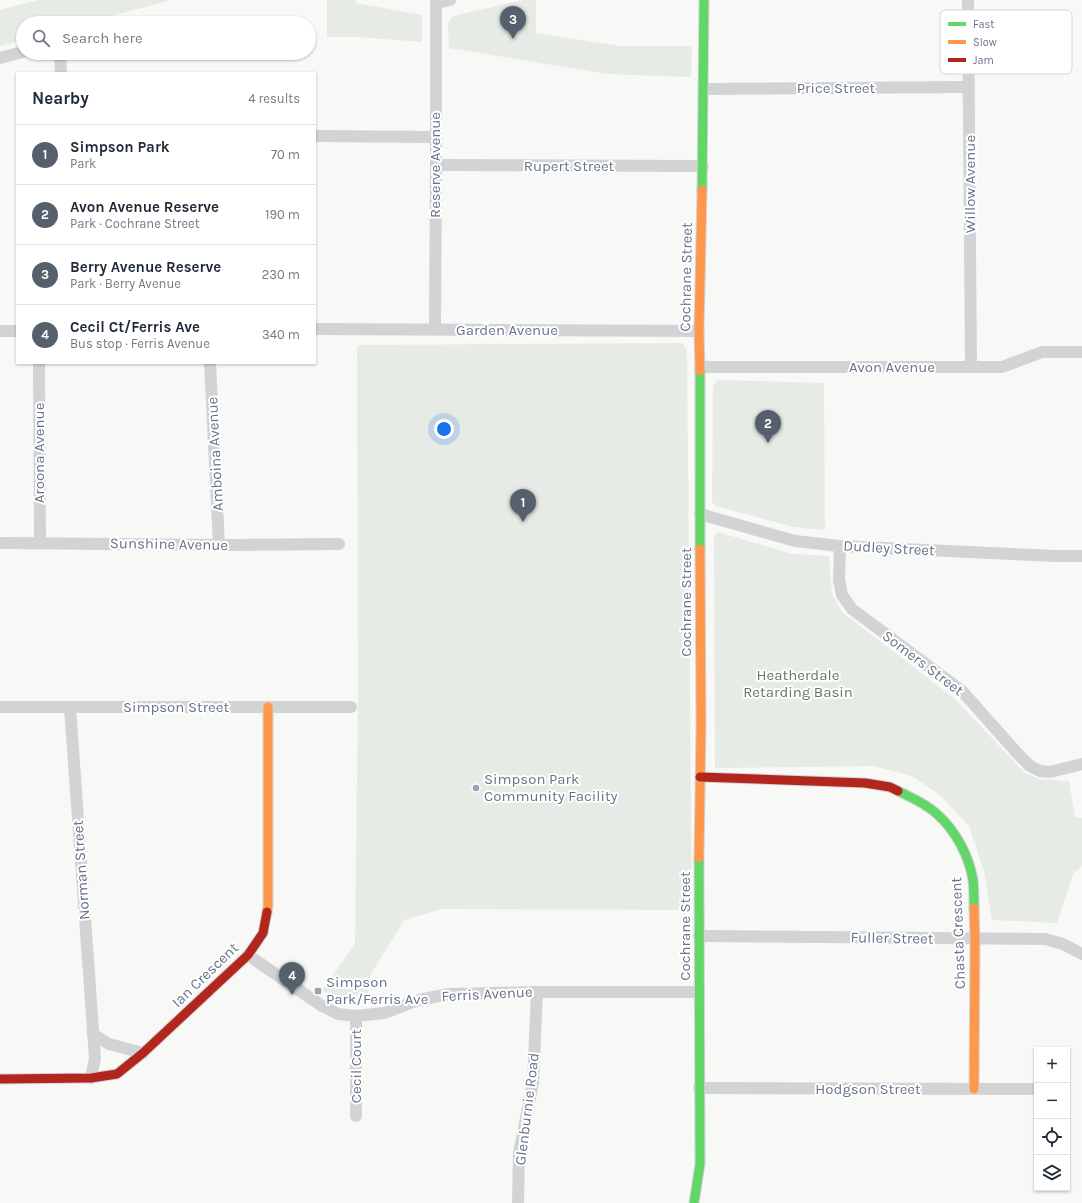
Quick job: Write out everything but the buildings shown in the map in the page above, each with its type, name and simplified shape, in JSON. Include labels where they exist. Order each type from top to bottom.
[{"type":"street","points":[[436,2],[450,0]]},
{"type":"street","name":"Cochrane Street","points":[[694,1203],[700,1164],[699,331],[703,166],[704,0]]},
{"type":"street","name":"Willow Avenue","points":[[968,0],[968,10]]},
{"type":"street","name":"Reserve Avenue","points":[[434,330],[436,2]]},
{"type":"street","points":[[0,58],[16,54]]},
{"type":"street","points":[[61,60],[62,72]]},
{"type":"street","name":"Willow Avenue","points":[[969,74],[971,368]]},
{"type":"street","name":"Price Street","points":[[704,89],[969,86]]},
{"type":"street","points":[[316,136],[435,137]]},
{"type":"street","name":"Rupert Street","points":[[436,165],[703,166]]},
{"type":"street","name":"Garden Avenue","points":[[316,329],[699,331]]},
{"type":"street","points":[[0,331],[16,331]]},
{"type":"street","name":"Avon Avenue","points":[[700,368],[1002,368],[1042,352],[1082,352]]},
{"type":"street","name":"Aroona Avenue","points":[[39,364],[40,543]]},
{"type":"street","name":"Amboina Avenue","points":[[210,364],[219,545]]},
{"type":"street","name":"Dudley Street","points":[[700,514],[795,541],[840,546],[1047,556],[1082,556]]},
{"type":"street","name":"Sunshine Avenue","points":[[0,543],[219,545],[339,544]]},
{"type":"street","name":"Somers Street","points":[[840,546],[839,580],[842,595],[852,609],[962,691],[1030,766],[1040,771],[1050,772],[1082,764]]},
{"type":"street","name":"Simpson Street","points":[[0,707],[351,707]]},
{"type":"street","name":"Norman Street","points":[[70,707],[95,1058],[91,1078]]},
{"type":"street","name":"Ian Crescent","points":[[0,1079],[91,1078],[117,1074],[143,1053],[248,955],[263,933],[268,906],[268,707]]},
{"type":"street","name":"Chasta Crescent","points":[[700,777],[865,783],[890,787],[914,798],[937,814],[955,835],[967,858],[973,881],[975,939],[974,1089]]},
{"type":"street","name":"Fuller Street","points":[[699,936],[1045,939],[1063,944],[1082,954]]},
{"type":"street","name":"Ferris Avenue","points":[[248,955],[322,1006],[338,1014],[356,1016],[384,1013],[419,1000],[449,994],[537,992],[699,992]]},
{"type":"street","name":"Glenburnie Road","points":[[518,1203],[520,1153],[533,1083],[537,992]]},
{"type":"street","name":"Cecil Court","points":[[356,1016],[356,1116]]},
{"type":"street","points":[[93,1034],[109,1044],[143,1053]]},
{"type":"street","name":"Hodgson Street","points":[[699,1088],[1034,1089]]},
{"type":"green space","points":[[38,0],[171,0],[111,16],[16,16],[16,42],[0,46],[0,10]]},
{"type":"green space","points":[[327,0],[356,0],[356,3],[422,15],[422,42],[357,37],[327,37]]},
{"type":"green space","points":[[523,0],[536,0],[536,33],[620,46],[692,46],[691,77],[607,74],[449,48],[448,23],[453,16]]},
{"type":"green space","points":[[682,343],[687,350],[692,910],[442,909],[404,920],[371,974],[367,1001],[343,1000],[328,994],[322,990],[355,944],[358,695],[357,345]]},
{"type":"green space","points":[[717,380],[824,383],[825,530],[794,527],[716,506],[712,502],[713,385]]},
{"type":"green space","name":"Heatherdale Retarding Basin","points":[[718,532],[792,554],[829,556],[832,594],[842,612],[955,699],[1025,773],[1040,779],[1069,781],[1075,817],[1082,818],[1082,866],[1073,874],[1057,923],[992,920],[984,871],[969,826],[940,795],[912,776],[874,766],[715,768],[714,536]]},
{"type":"traffic: fast","points":[[702,190],[704,0]]},
{"type":"traffic: fast","points":[[700,371],[700,549]]},
{"type":"traffic: fast","points":[[898,791],[933,810],[956,836],[965,853],[971,871],[974,908]]},
{"type":"traffic: fast","points":[[694,1203],[700,1164],[699,858]]},
{"type":"traffic: slow","points":[[700,371],[699,331],[702,190]]},
{"type":"traffic: slow","points":[[699,858],[701,725],[700,549]]},
{"type":"traffic: slow","points":[[267,912],[268,707]]},
{"type":"traffic: slow","points":[[974,908],[974,1089]]},
{"type":"traffic: jam","points":[[700,777],[865,783],[890,787],[898,791]]},
{"type":"traffic: jam","points":[[0,1079],[91,1078],[117,1074],[143,1053],[248,955],[263,933],[267,912]]},
{"type":"place","name":"Berry Avenue Reserve","points":[[513,39]]},
{"type":"place","name":"Avon Avenue Reserve","points":[[768,443]]},
{"type":"place","name":"Simpson Park","points":[[523,522]]},
{"type":"place","name":"Simpson Park Community Facility","points":[[476,788]]},
{"type":"place","name":"Simpson Park/Ferris Ave","points":[[318,991]]},
{"type":"place","name":"Cecil Ct/Ferris Ave","points":[[292,995]]}]
